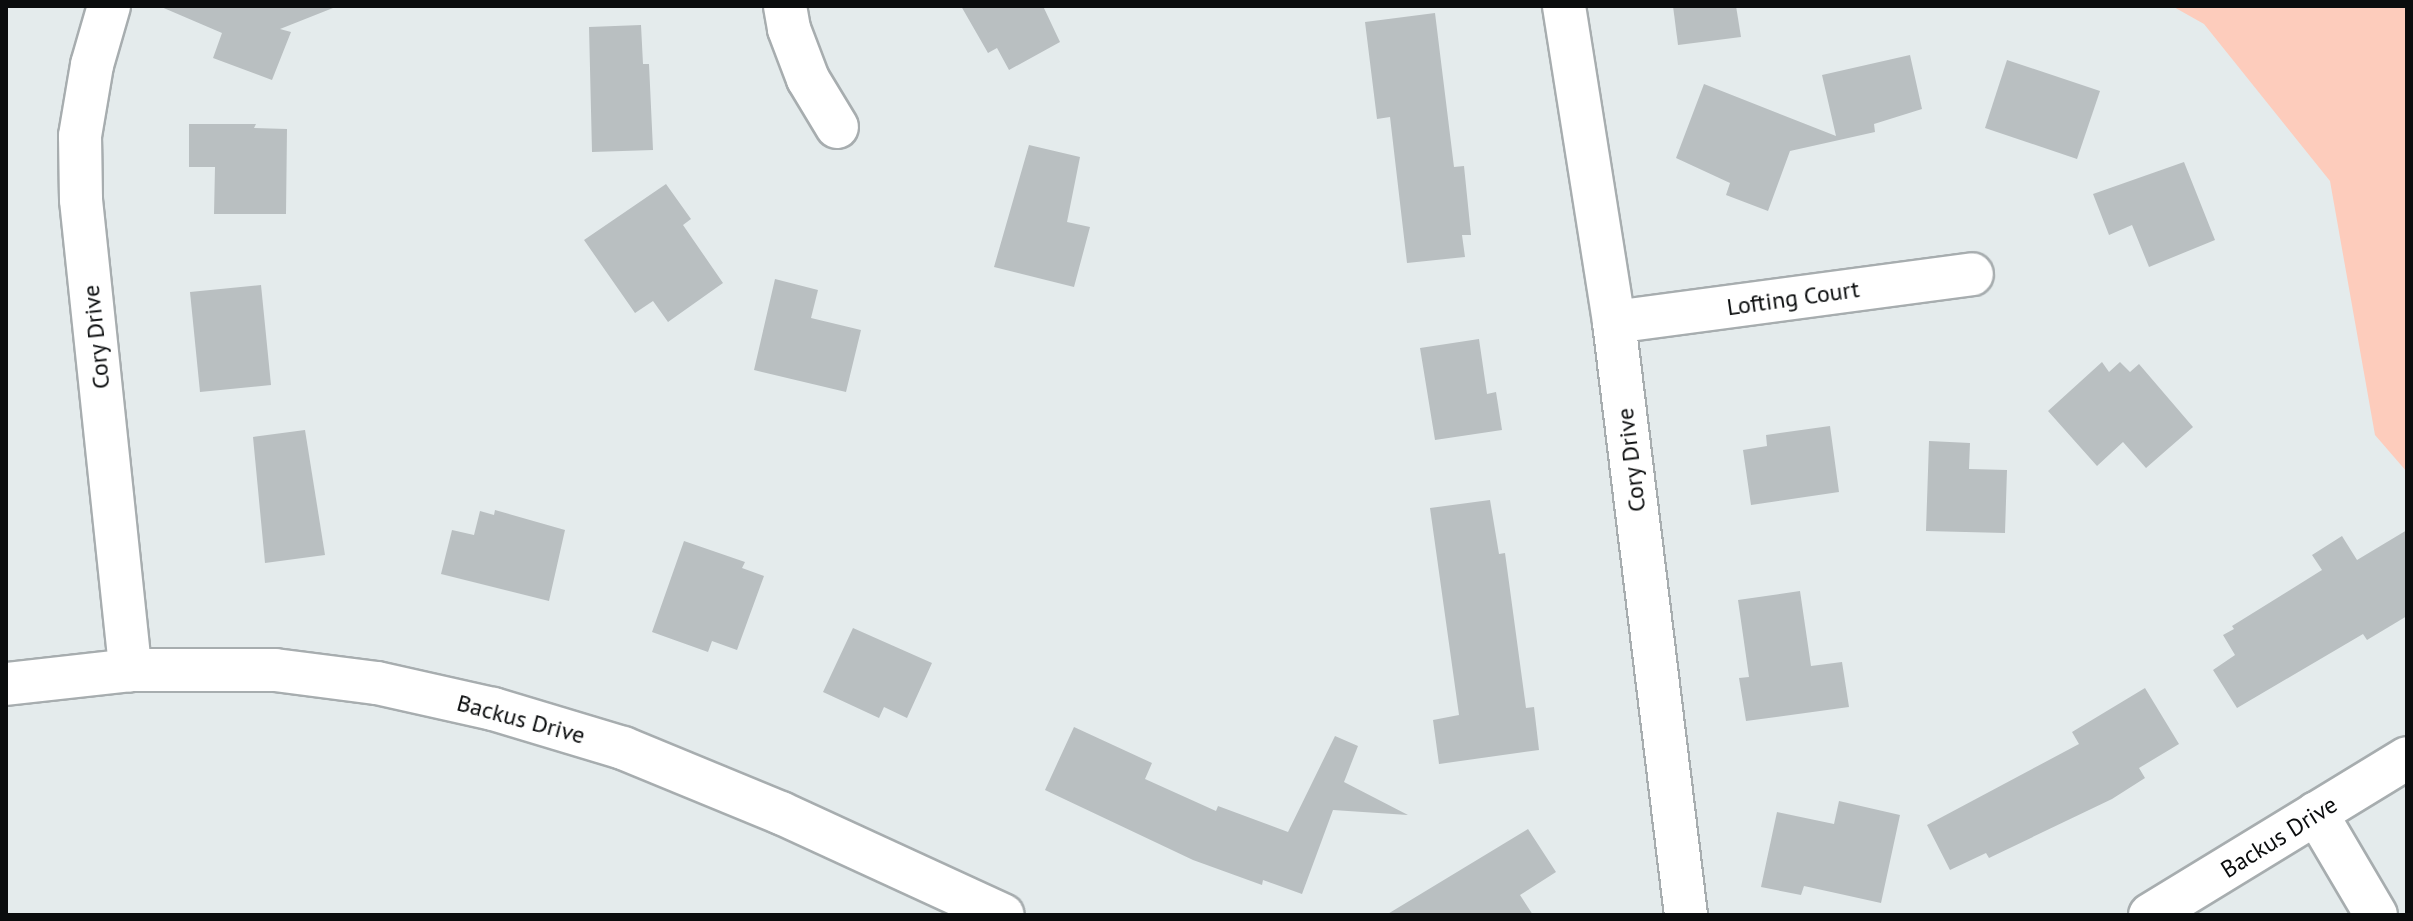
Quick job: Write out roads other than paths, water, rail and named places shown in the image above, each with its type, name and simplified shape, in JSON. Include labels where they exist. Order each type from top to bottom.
[{"type":"street","name":"Cory Drive","points":[[109,6],[92,65],[80,136],[81,200],[130,670]]},
{"type":"street","points":[[785,6],[789,29],[808,79],[837,127]]},
{"type":"street","name":"Cory Drive","points":[[1564,6],[1614,322],[1686,915]]},
{"type":"street","name":"Lofting Court","points":[[1614,322],[1972,274]]},
{"type":"street","name":"Backus Drive","points":[[6,684],[130,670],[275,670],[377,683],[493,709],[637,753],[781,813],[1003,915]]},
{"type":"street","name":"Backus Drive","points":[[2150,915],[2407,758]]},
{"type":"street","points":[[2316,813],[2376,915]]}]
